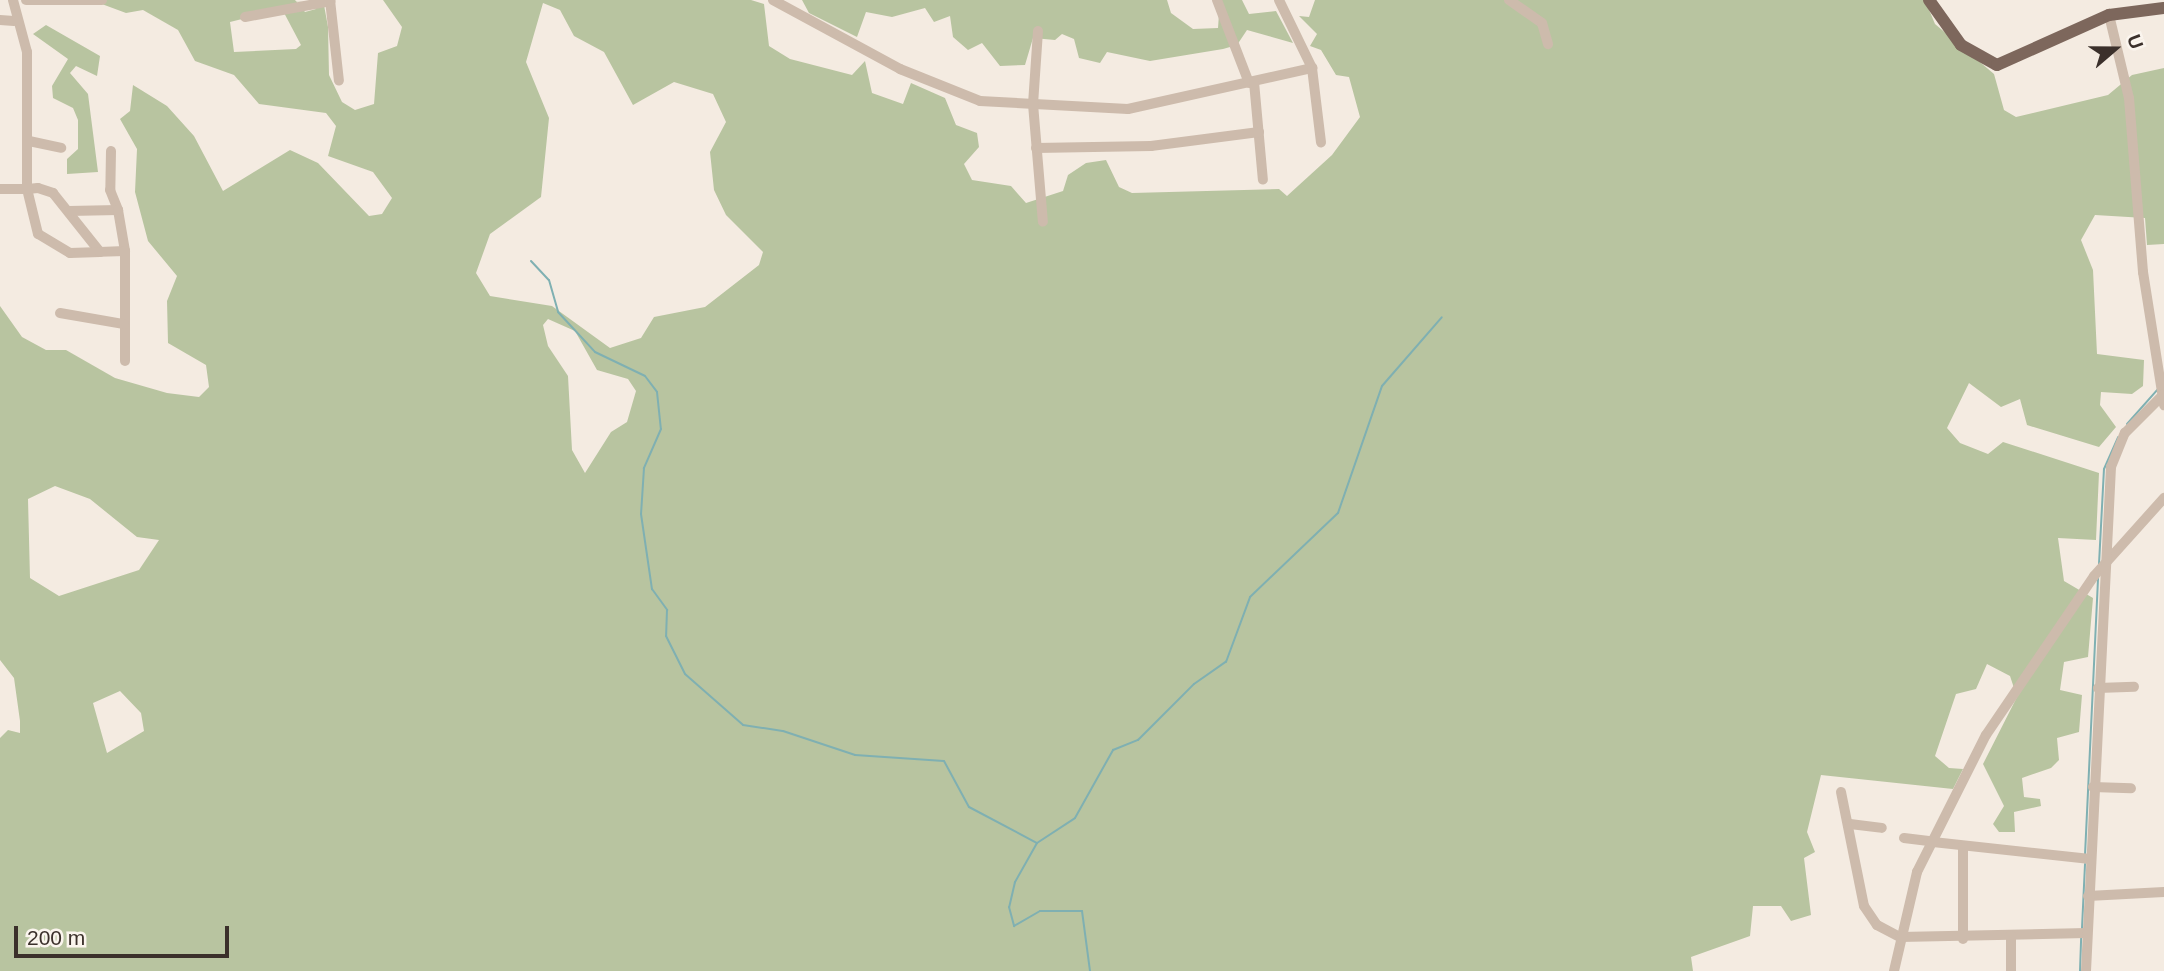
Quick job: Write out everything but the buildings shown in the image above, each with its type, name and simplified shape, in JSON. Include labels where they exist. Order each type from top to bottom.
[{"type":"main road","points":[[1929,0],[1961,46],[1997,65],[2109,15],[2164,8]]},
{"type":"street","points":[[13,0],[14,21],[27,52],[27,189],[44,242],[70,253],[125,251]]},
{"type":"street","points":[[26,0],[102,0]]},
{"type":"street","points":[[773,0],[958,95],[1033,104],[1128,109],[1312,68]]},
{"type":"street","points":[[1217,0],[1252,82],[1263,180]]},
{"type":"street","points":[[1279,0],[1312,68],[1321,142]]},
{"type":"street","points":[[1509,0],[1542,23],[1548,44]]},
{"type":"street","points":[[245,17],[330,1],[339,81]]},
{"type":"street","points":[[2086,971],[2083,933],[2088,896],[2086,859],[2098,688],[2099,570],[2113,458],[2125,433],[2161,394],[2129,98],[2109,15]]},
{"type":"street","points":[[0,20],[14,21]]},
{"type":"street","points":[[1038,31],[1033,104],[1043,222]]},
{"type":"street","points":[[1036,148],[1211,142],[1259,132]]},
{"type":"street","points":[[29,141],[61,148]]},
{"type":"street","points":[[111,151],[110,190],[118,210],[125,251],[125,361]]},
{"type":"street","points":[[0,189],[49,190],[69,211],[100,252]]},
{"type":"street","points":[[69,211],[118,210]]},
{"type":"street","points":[[60,313],[124,324]]},
{"type":"street","points":[[1894,971],[1917,872],[1992,725],[2099,570],[2164,498]]},
{"type":"street","points":[[2098,688],[2134,687]]},
{"type":"street","points":[[2093,787],[2131,788]]},
{"type":"street","points":[[1841,792],[1850,824],[1864,906],[1877,925],[1900,937],[1963,939],[2083,933]]},
{"type":"street","points":[[1850,824],[1882,828]]},
{"type":"street","points":[[1904,838],[1963,847],[2086,859]]},
{"type":"street","points":[[1963,847],[1963,939]]},
{"type":"street","points":[[2088,896],[2164,892]]},
{"type":"street","points":[[2011,936],[2011,971]]},
{"type":"green space","points":[[91,0],[295,0],[305,12],[316,9],[316,0],[324,5],[328,27],[329,75],[342,102],[355,110],[374,104],[378,53],[397,46],[402,27],[383,0],[751,0],[764,4],[769,46],[790,59],[852,75],[865,61],[872,93],[903,104],[911,83],[945,98],[956,125],[977,133],[979,147],[964,164],[972,180],[1011,186],[1026,203],[1063,191],[1068,175],[1086,163],[1106,160],[1119,187],[1132,193],[1279,189],[1287,196],[1332,155],[1360,117],[1349,77],[1336,75],[1321,50],[1310,46],[1317,34],[1299,16],[1309,17],[1315,0],[1925,0],[1935,24],[1994,74],[2004,110],[2016,117],[2108,95],[2132,75],[2164,68],[2164,244],[2147,245],[2145,218],[2095,215],[2081,240],[2093,270],[2097,354],[2144,360],[2143,386],[2132,394],[2101,392],[2100,405],[2116,427],[2099,447],[2027,425],[2020,399],[2001,407],[1969,383],[1947,428],[1960,443],[1988,454],[2003,442],[2099,473],[2096,540],[2058,538],[2064,581],[2093,598],[2088,657],[2064,662],[2060,690],[2082,695],[2079,732],[2057,738],[2059,760],[2051,768],[2022,778],[2024,797],[2040,799],[2041,806],[2014,812],[2015,832],[1999,832],[1993,824],[2004,806],[1983,764],[2017,697],[2010,676],[1987,664],[1976,689],[1956,694],[1935,756],[1949,768],[1963,769],[1953,789],[1821,775],[1807,832],[1815,852],[1804,858],[1811,915],[1791,921],[1781,906],[1753,906],[1750,936],[1691,957],[1693,971],[0,971],[0,738],[8,730],[20,733],[20,721],[14,678],[0,660],[0,306],[22,337],[46,350],[66,350],[115,378],[167,393],[199,397],[209,387],[206,365],[168,343],[167,301],[177,276],[148,241],[135,192],[137,149],[120,119],[130,111],[133,85],[167,106],[194,136],[223,191],[290,150],[318,163],[369,216],[382,214],[392,198],[373,172],[328,156],[336,126],[326,113],[259,104],[234,75],[195,61],[178,30],[143,10],[126,13]],"holes":[[[543,3],[560,10],[574,36],[604,52],[633,105],[674,82],[713,94],[726,122],[710,152],[714,190],[726,215],[763,252],[759,265],[705,307],[654,317],[641,338],[610,348],[552,306],[490,296],[476,273],[490,234],[541,197],[549,118],[526,62]],[[282,9],[301,45],[296,49],[234,52],[230,22]],[[548,319],[575,331],[597,370],[628,379],[636,391],[627,422],[611,432],[585,473],[572,450],[568,376],[548,346],[543,325]],[[55,486],[90,499],[137,537],[159,540],[139,570],[59,596],[30,578],[28,499]],[[120,691],[141,713],[144,731],[107,753],[93,703]]]},
{"type":"green space","points":[[802,0],[1167,0],[1171,13],[1193,29],[1218,28],[1220,0],[1242,0],[1249,14],[1276,11],[1293,43],[1247,30],[1237,45],[1223,49],[1150,61],[1107,52],[1100,63],[1079,58],[1074,39],[1062,34],[1055,40],[1033,38],[1025,65],[1000,66],[982,43],[968,50],[953,37],[950,16],[934,22],[925,8],[892,17],[866,12],[857,37],[809,13]]},
{"type":"green space","points":[[46,25],[100,56],[97,76],[76,66],[70,73],[88,94],[98,172],[67,174],[67,159],[78,149],[78,120],[73,108],[53,98],[52,86],[68,59],[33,34]]},
{"type":"waterway","points":[[531,261],[549,280],[558,312],[595,352],[645,376],[657,392],[661,429],[644,468],[641,514],[652,589],[667,610],[666,636],[685,674],[743,725],[783,731],[855,755],[944,761],[969,807],[1037,843],[1015,882],[1009,907],[1014,926],[1040,911],[1082,911],[1090,971]]},
{"type":"waterway","points":[[1037,843],[1075,818],[1113,750],[1138,740],[1194,684],[1226,662],[1250,597],[1338,513],[1382,386],[1442,317]]},
{"type":"waterway","points":[[2127,424],[2158,389]]},
{"type":"waterway","points":[[2099,564],[2104,469],[2118,437]]},
{"type":"waterway","points":[[2085,855],[2098,577]]},
{"type":"waterway","points":[[2082,928],[2085,864]]},
{"type":"waterway","points":[[2080,971],[2081,937]]}]
